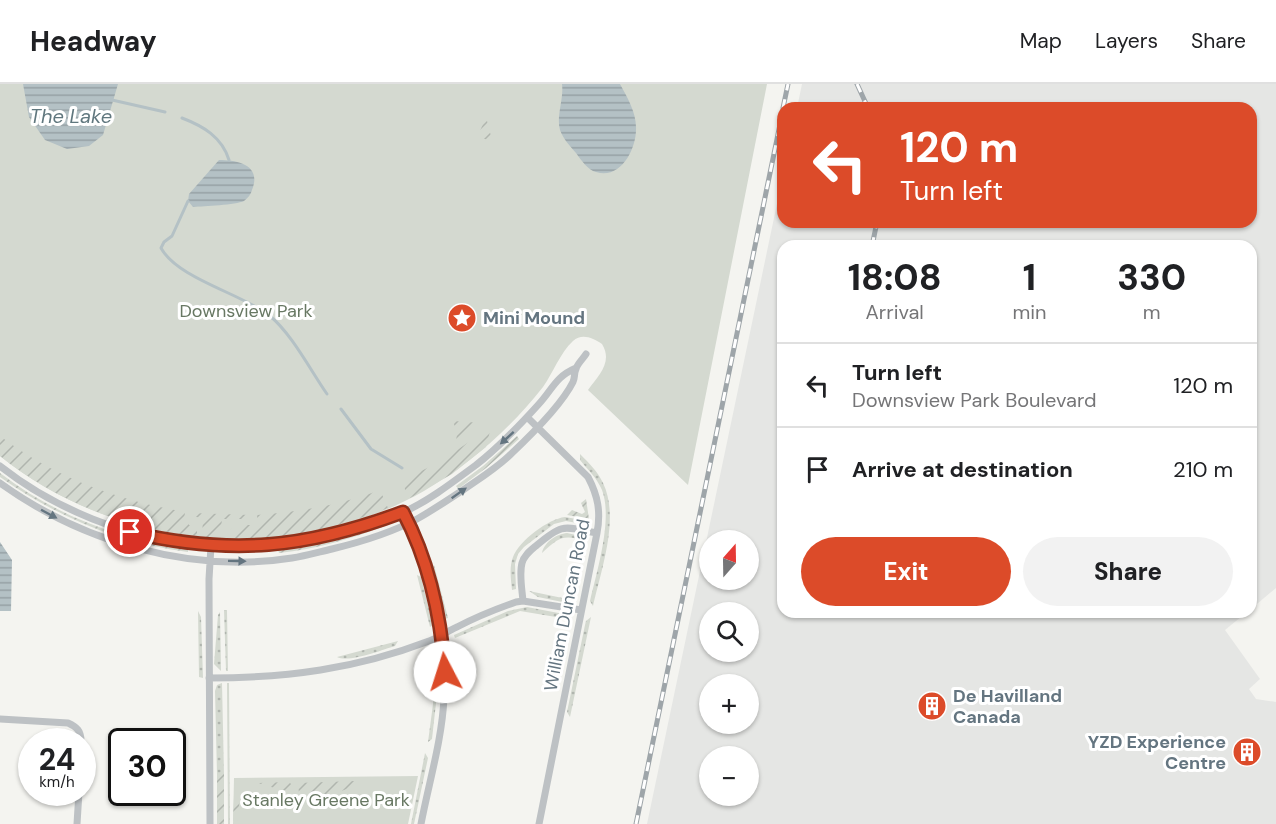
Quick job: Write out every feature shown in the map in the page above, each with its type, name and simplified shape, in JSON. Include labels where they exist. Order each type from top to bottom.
[{"type":"street","points":[[0,483],[48,514],[103,539],[161,554],[210,561],[292,558],[389,532],[446,502],[509,456],[537,427],[574,381],[576,368],[586,354]]},
{"type":"street","points":[[0,466],[26,485],[58,503],[100,522],[150,537],[211,546],[267,546],[291,543],[350,530],[403,512],[444,489],[513,433],[562,374],[576,368]]},
{"type":"street","name":"William Duncan Road","points":[[527,417],[588,477],[594,488],[600,512],[538,824]]},
{"type":"street","points":[[403,512],[430,582],[442,635],[445,672],[443,709],[421,824]]},
{"type":"street","points":[[523,601],[522,564],[524,558],[533,549],[554,530],[561,528],[597,533]]},
{"type":"street","points":[[210,824],[211,546]]},
{"type":"street","points":[[209,678],[276,676],[330,670],[402,651],[498,609],[523,601],[581,610]]},
{"type":"street","points":[[0,719],[68,723],[77,728]]},
{"type":"street","points":[[77,824],[78,806]]},
{"type":"shaded area","points":[[802,84],[1276,84],[1276,588],[1257,604],[1257,240],[777,240],[777,618],[1240,618],[1225,630],[1260,679],[1249,689],[1256,699],[1276,702],[1276,824],[647,824],[699,576],[699,590],[759,590],[759,530],[709,530],[777,204],[777,228],[1257,228],[1257,102],[798,102]]},
{"type":"green space","name":"Downsview Park","points":[[0,84],[767,84],[688,485],[588,390],[600,374],[606,357],[602,344],[591,338],[580,337],[568,346],[543,387],[517,417],[488,445],[441,481],[373,515],[319,531],[263,538],[207,537],[151,529],[97,512],[46,488],[0,456]]},
{"type":"green space","points":[[486,117],[492,140],[477,138]]},
{"type":"green space","points":[[453,421],[482,423],[456,442],[457,433]]},
{"type":"green space","points":[[488,429],[490,431],[486,447],[452,474],[410,498],[405,490],[404,479],[438,463]]},
{"type":"green space","points":[[0,436],[43,464],[88,485],[135,501],[185,512],[184,521],[197,527],[197,536],[144,527],[118,519],[44,487],[0,456]]},
{"type":"green space","points":[[517,436],[519,439],[458,489],[456,486]]},
{"type":"green space","points":[[580,454],[601,479],[608,497],[610,512],[607,544],[593,606],[590,601],[603,545],[605,502],[600,486],[580,460]]},
{"type":"green space","points":[[0,473],[43,501],[89,523],[138,539],[188,549],[188,552],[162,548],[113,535],[66,516],[0,477]]},
{"type":"green space","points":[[380,490],[388,508],[350,521],[311,532],[271,538],[230,538],[231,529],[240,528],[243,525],[258,525],[257,515],[320,507]]},
{"type":"green space","points":[[586,499],[589,519],[567,515],[572,510],[582,514],[585,512],[581,503]]},
{"type":"green space","points":[[190,513],[251,515],[252,519],[222,519],[220,538],[202,537],[203,518],[190,516]]},
{"type":"green space","points":[[565,517],[588,521],[588,525],[566,521],[554,524],[524,547],[518,554],[515,564],[516,589],[512,590],[511,565],[521,544],[543,526]]},
{"type":"green space","points":[[384,523],[385,526],[333,543],[279,553],[278,550],[345,537]]},
{"type":"green space","points":[[567,533],[585,537],[585,540],[561,539],[542,553],[545,545],[552,539]]},
{"type":"green space","points":[[434,565],[448,618],[445,619],[431,570]]},
{"type":"green space","points":[[417,575],[421,577],[433,625],[430,627]]},
{"type":"green space","points":[[529,591],[572,600],[572,604],[538,597]]},
{"type":"green space","points":[[527,607],[569,615],[568,619],[520,611],[455,638],[454,635],[508,611]]},
{"type":"green space","points":[[224,610],[227,610],[228,671],[226,671]]},
{"type":"green space","points":[[198,611],[201,617],[203,678],[199,677]]},
{"type":"green space","points":[[220,612],[221,671],[214,664]]},
{"type":"green space","points":[[591,617],[570,717],[567,712],[585,625]]},
{"type":"green space","points":[[398,641],[395,646],[366,655],[349,658],[337,657]]},
{"type":"green space","points":[[434,651],[437,655],[437,694],[432,739],[428,742],[433,704]]},
{"type":"green space","points":[[222,683],[224,774],[217,774],[215,691],[217,685]]},
{"type":"green space","points":[[227,683],[229,683],[230,824],[228,824]]},
{"type":"green space","points":[[425,753],[428,758],[414,824],[411,824]]},
{"type":"green space","points":[[217,774],[224,774],[224,824],[217,824]]},
{"type":"green space","name":"Stanley Greene Park","points":[[418,776],[408,824],[233,824],[234,778]]},
{"type":"green space","points":[[355,781],[357,785],[323,798],[317,799],[299,794],[298,783]]},
{"type":"green space","points":[[289,782],[291,793],[258,783]]},
{"type":"green space","points":[[234,796],[272,799],[240,798],[237,821],[233,821]]},
{"type":"water","name":"The Lake","points":[[23,84],[118,84],[103,135],[89,146],[67,149],[45,140],[29,117]]},
{"type":"water","points":[[562,84],[620,84],[631,105],[636,135],[630,153],[620,167],[605,173],[590,169],[563,137],[559,125]]},
{"type":"water","points":[[219,160],[234,161],[251,170],[254,175],[252,191],[244,201],[193,207],[188,201],[189,194]]},
{"type":"water","points":[[0,542],[12,560],[11,611],[0,611]]},
{"type":"waterway","points":[[112,100],[165,112]]},
{"type":"waterway","points":[[182,118],[211,133],[222,145],[229,160]]},
{"type":"waterway","points":[[188,201],[172,236],[164,242],[161,248],[181,269],[244,300],[278,323],[327,394]]},
{"type":"waterway","points":[[341,409],[371,449],[402,468]]},
{"type":"railway","points":[[784,102],[788,84]]},
{"type":"railway","points":[[857,84],[865,102]]},
{"type":"railway","points":[[636,824],[777,139]]},
{"type":"railway","points":[[873,240],[876,228]]},
{"type":"place","name":"Mini Mound","points":[[462,318]]},
{"type":"place","name":"De Havilland Canada","points":[[932,706]]},
{"type":"place","name":"YZD Experience Centre","points":[[1247,752]]},
{"type":"route","points":[[130,532],[198,545],[267,546],[341,533],[403,512],[430,582],[442,635],[445,672]]}]
